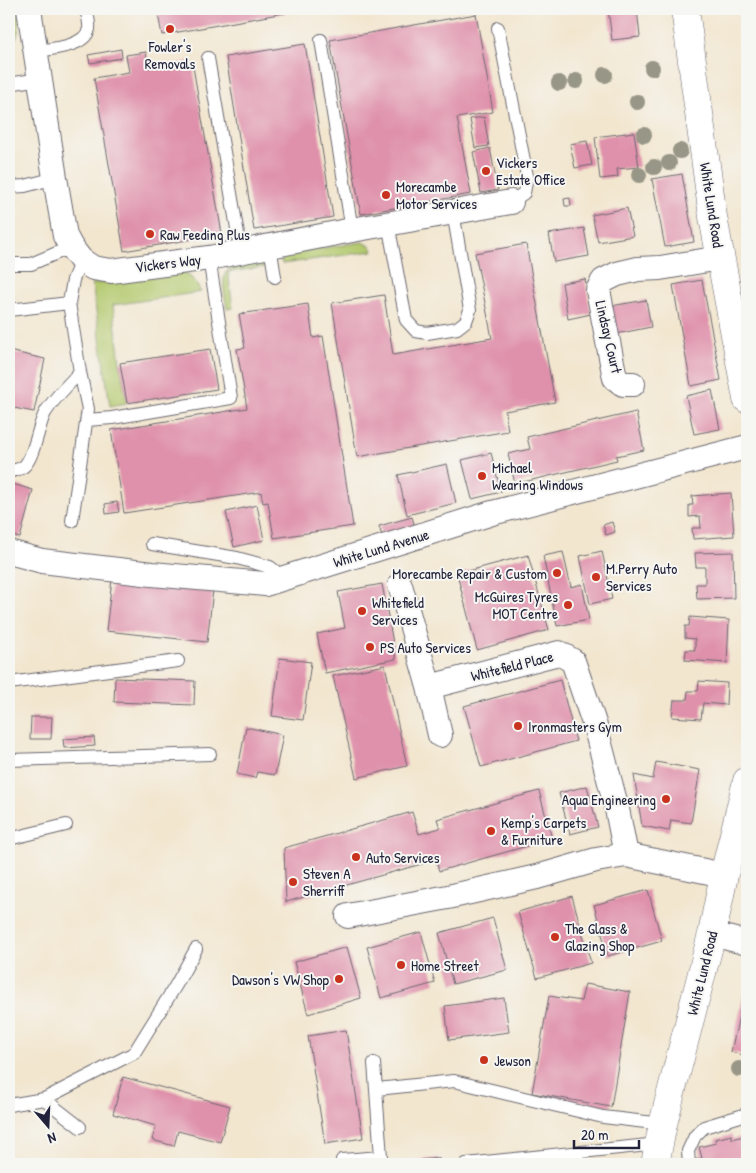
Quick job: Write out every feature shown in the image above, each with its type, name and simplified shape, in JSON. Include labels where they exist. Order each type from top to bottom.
[{"type":"street","points":[[29,9],[36,51],[22,82],[55,178],[65,236],[76,254]]},
{"type":"street","name":"White Lund Road","points":[[685,9],[713,217],[747,400]]},
{"type":"street","name":"Vickers Way","points":[[76,254],[93,268],[111,271],[209,258],[388,223],[511,202]]},
{"type":"street","name":"Lindsay Court","points":[[633,384],[623,384],[615,378],[598,290],[603,281],[617,274],[720,258]]},
{"type":"street","name":"White Lund Avenue","points":[[9,552],[42,561],[152,574],[265,584],[492,513],[747,447]]},
{"type":"street","points":[[400,585],[429,687],[440,735]]},
{"type":"street","name":"Whitefield Place","points":[[429,687],[559,653],[573,661],[596,729],[617,809],[626,855]]},
{"type":"street","name":"White Lund Road","points":[[659,1144],[712,934],[747,781]]},
{"type":"street","points":[[348,916],[448,897],[537,877],[596,860],[626,855],[724,875]]},
{"type":"street","points":[[712,934],[747,942]]},
{"type":"lane","points":[[36,51],[67,46],[83,39],[89,29],[86,9]]},
{"type":"lane","points":[[498,28],[527,176],[524,193],[511,202]]},
{"type":"lane","points":[[321,40],[352,230]]},
{"type":"lane","points":[[208,58],[241,252]]},
{"type":"lane","points":[[9,74],[22,82]]},
{"type":"lane","points":[[9,187],[25,186],[55,178]]},
{"type":"lane","points":[[388,223],[406,320],[416,331],[427,333],[457,328],[466,321],[470,310],[453,212]]},
{"type":"lane","points":[[270,246],[274,276]]},
{"type":"lane","points":[[9,264],[31,264],[76,254],[74,280],[69,304],[88,410],[72,521]]},
{"type":"lane","points":[[87,420],[112,418],[231,398],[209,258]]},
{"type":"lane","points":[[9,310],[69,304]]},
{"type":"lane","points":[[9,471],[24,467],[30,458],[44,414],[55,398],[80,372]]},
{"type":"lane","points":[[152,544],[238,558],[270,566],[284,578]]},
{"type":"lane","points":[[9,682],[178,661]]},
{"type":"lane","points":[[9,760],[210,754]]},
{"type":"lane","points":[[9,839],[66,825]]},
{"type":"lane","points":[[9,1106],[44,1099],[134,1053],[196,949]]},
{"type":"lane","points":[[342,1160],[381,1157],[374,1063]]},
{"type":"lane","points":[[377,1089],[454,1081],[603,1117],[659,1144]]},
{"type":"lane","points":[[44,1099],[80,1127]]},
{"type":"lane","points":[[689,1164],[688,1152],[695,1136],[704,1127],[747,1114]]},
{"type":"lane","points":[[466,1164],[659,1144]]},
{"type":"green space","points":[[9,9],[17,9],[19,24],[18,34],[9,45]]},
{"type":"green space","points":[[362,242],[371,246],[373,251],[282,264],[281,261],[285,254]]},
{"type":"green space","points":[[257,259],[265,267],[228,272],[233,308],[227,309],[224,295],[226,272],[239,263]]},
{"type":"green space","points":[[178,271],[189,275],[201,292],[113,305],[127,403],[110,406],[92,284]]},
{"type":"building","points":[[157,9],[301,9],[301,10],[162,35]]},
{"type":"building","points":[[608,9],[637,9],[640,37],[612,40]]},
{"type":"building","points":[[476,14],[493,112],[457,118],[471,194],[361,214],[330,40]]},
{"type":"building","points":[[305,44],[333,217],[254,230],[226,57]]},
{"type":"building","points":[[121,49],[122,58],[90,63],[88,55]]},
{"type":"building","points":[[146,52],[149,68],[192,61],[222,234],[124,251],[94,78],[129,72],[126,55]]},
{"type":"building","points":[[484,117],[489,146],[475,148],[470,119]]},
{"type":"building","points":[[634,132],[639,167],[617,169],[618,177],[600,179],[595,137]]},
{"type":"building","points":[[587,141],[592,165],[575,168],[570,144]]},
{"type":"building","name":"Vickers Estate Office","points":[[490,148],[498,190],[481,193],[473,152]]},
{"type":"building","points":[[682,174],[694,242],[665,247],[652,179]]},
{"type":"building","points":[[570,198],[571,206],[565,206],[564,199]]},
{"type":"building","points":[[627,208],[633,236],[598,242],[592,215]]},
{"type":"building","points":[[584,228],[589,256],[554,262],[549,234]]},
{"type":"building","points":[[526,244],[555,402],[505,411],[508,431],[357,457],[332,303],[384,295],[393,355],[492,338],[475,253]]},
{"type":"building","points":[[585,279],[591,314],[568,319],[562,283]]},
{"type":"building","points":[[702,280],[721,380],[691,386],[673,285]]},
{"type":"building","points":[[646,300],[651,327],[616,334],[611,306]]},
{"type":"building","points":[[308,304],[313,338],[323,336],[353,526],[274,538],[268,502],[263,503],[261,492],[124,513],[111,430],[247,408],[237,349],[245,348],[239,314]]},
{"type":"building","points":[[210,349],[217,389],[127,403],[120,363]]},
{"type":"building","points":[[9,351],[45,359],[34,412],[9,407]]},
{"type":"building","points":[[712,390],[720,429],[694,434],[686,396]]},
{"type":"building","points":[[636,412],[644,450],[616,456],[617,460],[515,484],[508,454],[530,449],[527,437]]},
{"type":"building","name":"Michael Wearing Windows","points":[[491,453],[501,492],[472,499],[462,460]]},
{"type":"building","points":[[447,464],[456,503],[407,515],[398,475]]},
{"type":"building","points":[[9,483],[33,490],[20,538],[9,535]]},
{"type":"building","points":[[731,493],[734,536],[693,539],[692,528],[701,528],[700,516],[689,517],[689,505],[693,505],[692,496]]},
{"type":"building","points":[[117,502],[119,512],[106,514],[105,504]]},
{"type":"building","points":[[257,505],[264,540],[234,547],[226,512]]},
{"type":"building","points":[[412,517],[415,527],[382,536],[379,526]]},
{"type":"building","points":[[612,522],[615,532],[606,535],[603,525]]},
{"type":"building","name":"M.Perry Auto Services","points":[[602,551],[612,599],[590,604],[580,556]]},
{"type":"building","points":[[563,552],[571,587],[582,584],[589,620],[557,626],[543,556]]},
{"type":"building","points":[[733,552],[734,598],[697,599],[696,584],[705,584],[705,567],[696,567],[695,553]]},
{"type":"building","points":[[528,555],[549,630],[477,650],[457,574]]},
{"type":"building","points":[[112,579],[213,590],[207,642],[106,631]]},
{"type":"building","points":[[382,584],[396,659],[325,673],[317,634],[345,628],[338,592]]},
{"type":"building","points":[[690,617],[729,620],[727,663],[685,660],[686,650],[695,650],[695,639],[685,638],[685,626],[689,626]]},
{"type":"building","points":[[280,658],[311,662],[303,720],[272,716]]},
{"type":"building","points":[[385,665],[407,766],[356,778],[333,676]]},
{"type":"building","points":[[115,678],[195,681],[194,705],[114,702]]},
{"type":"building","points":[[560,680],[576,741],[481,767],[464,706]]},
{"type":"building","points":[[699,681],[727,683],[726,705],[703,703],[701,719],[672,717],[674,700],[687,700],[688,691],[698,691]]},
{"type":"building","points":[[31,717],[52,717],[51,739],[30,739]]},
{"type":"building","points":[[246,727],[283,735],[275,775],[257,772],[255,778],[237,774]]},
{"type":"building","points":[[94,737],[95,746],[64,748],[63,739]]},
{"type":"building","name":"Aqua Engineering","points":[[656,762],[700,770],[691,823],[671,820],[669,831],[642,826],[634,775],[653,779]]},
{"type":"building","points":[[587,786],[598,827],[570,834],[559,793]]},
{"type":"building","points":[[539,791],[552,839],[439,871],[436,860],[286,902],[284,848],[412,812],[419,834],[440,828],[437,819]]},
{"type":"building","points":[[648,890],[662,941],[608,956],[594,905]]},
{"type":"building","name":"The Glass & Glazing Shop","points":[[572,896],[591,963],[537,978],[518,912]]},
{"type":"building","points":[[493,918],[507,970],[453,984],[439,933]]},
{"type":"building","name":"Home Street","points":[[421,932],[435,983],[381,998],[367,947]]},
{"type":"building","points":[[347,947],[361,998],[308,1014],[294,962]]},
{"type":"building","points":[[585,984],[630,992],[611,1107],[532,1093],[549,996],[581,1001]]},
{"type":"building","points":[[747,984],[747,1056],[731,1052]]},
{"type":"building","points":[[504,998],[509,1032],[449,1040],[445,1006]]},
{"type":"building","points":[[346,1030],[363,1138],[325,1144],[308,1036]]},
{"type":"building","points":[[123,1077],[230,1106],[220,1142],[178,1131],[174,1146],[152,1140],[156,1126],[113,1114]]},
{"type":"building","points":[[747,1132],[747,1164],[695,1164],[694,1160],[702,1158],[699,1147],[716,1143],[715,1139],[732,1135],[732,1139],[744,1136],[743,1133]]},
{"type":"building","points":[[439,1158],[439,1164],[420,1164],[420,1160]]},
{"type":"place","name":"Fowler's Removals","points":[[170,29]]},
{"type":"place","name":"Vickers Estate Office","points":[[486,171]]},
{"type":"place","name":"Morecambe Motor Services","points":[[386,195]]},
{"type":"place","name":"Raw Feeding Plus","points":[[150,234]]},
{"type":"place","name":"Michael Wearing Windows","points":[[482,476]]},
{"type":"place","name":"Morecambe Repair & Custom","points":[[557,573]]},
{"type":"place","name":"M.Perry Auto Services","points":[[596,577]]},
{"type":"place","name":"McGuires Tyres MOT Centre","points":[[568,605]]},
{"type":"place","name":"Whitefield Services","points":[[362,611]]},
{"type":"place","name":"PS Auto Services","points":[[370,647]]},
{"type":"place","name":"Ironmasters Gym","points":[[518,726]]},
{"type":"place","name":"Aqua Engineering","points":[[666,799]]},
{"type":"place","name":"Kemp's Carpets & Furniture","points":[[491,831]]},
{"type":"place","name":"Auto Services","points":[[356,857]]},
{"type":"place","name":"Steven A Sherriff","points":[[293,882]]},
{"type":"place","name":"The Glass & Glazing Shop","points":[[555,937]]},
{"type":"place","name":"Home Street","points":[[401,965]]},
{"type":"place","name":"Dawson's VW Shop","points":[[339,979]]},
{"type":"place","name":"Jewson","points":[[484,1060]]}]
